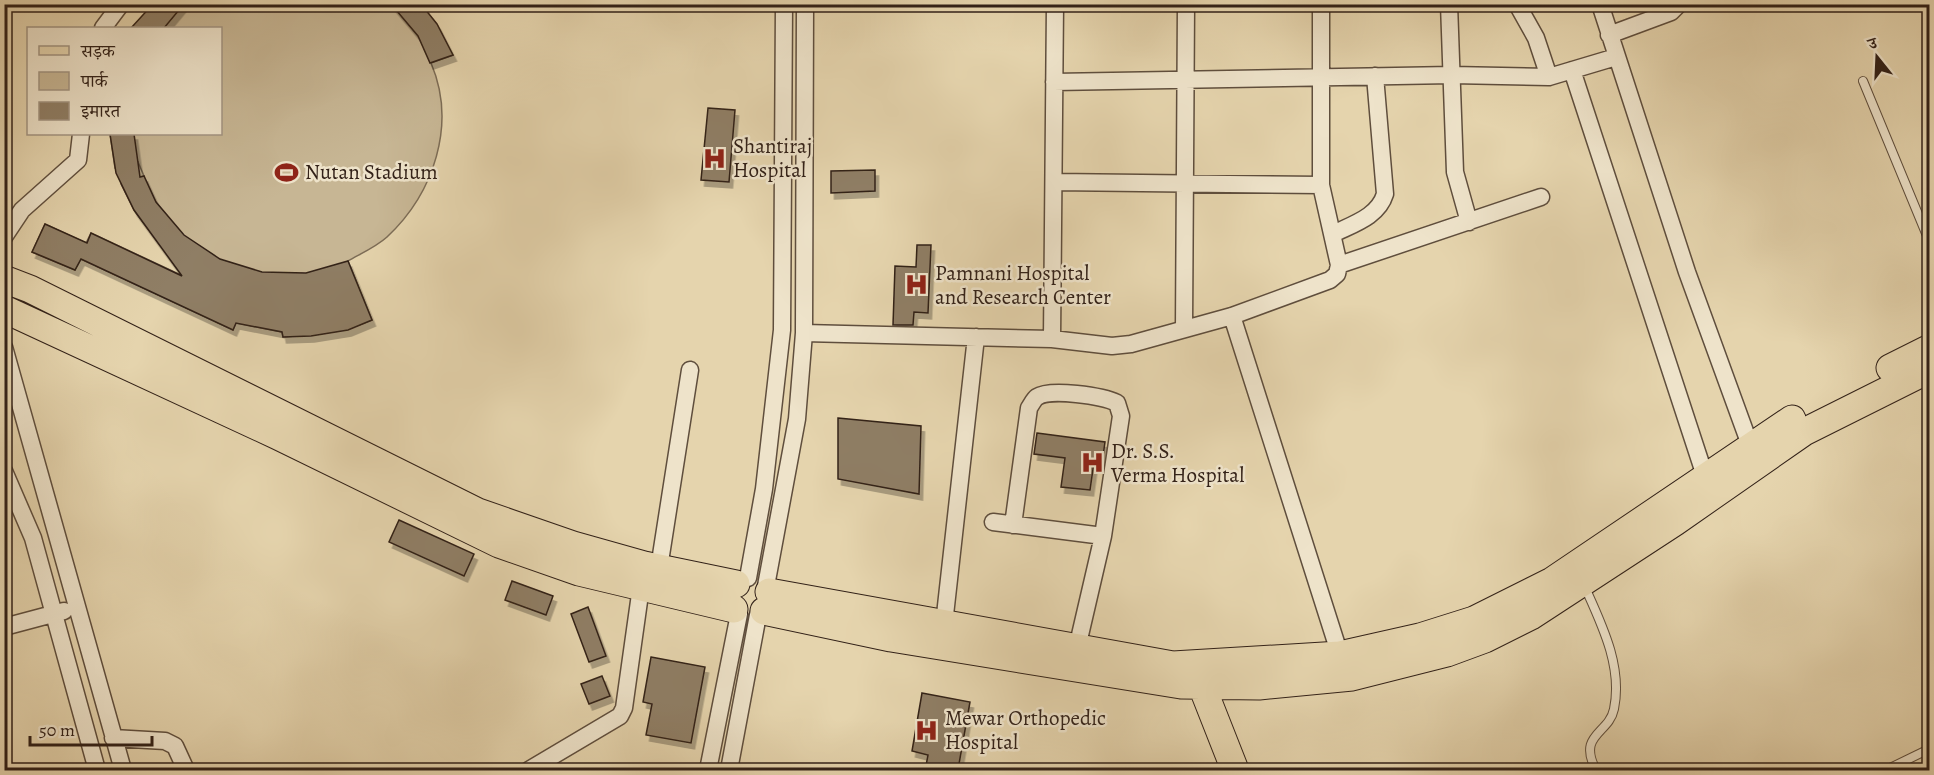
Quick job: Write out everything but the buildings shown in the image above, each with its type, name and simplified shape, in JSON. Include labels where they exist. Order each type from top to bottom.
[{"type":"main road","points":[[4,279],[30,289],[478,512],[573,545],[659,568],[752,599],[891,638],[1259,686],[1352,677],[1447,653],[1485,639],[1530,616],[1578,574],[1705,476],[1750,445],[1800,414],[1929,348]]},
{"type":"main road","points":[[4,309],[278,436],[499,544],[579,572],[641,587],[944,624],[1077,648],[1187,675],[1340,655],[1420,636],[1474,620],[1552,581],[1578,574],[1675,522],[1804,432],[1929,369]]},
{"type":"main road","points":[[1187,675],[1215,771]]},
{"type":"main road","points":[[1187,675],[1235,771]]},
{"type":"street","points":[[104,27],[121,4]]},
{"type":"street","points":[[729,771],[752,599],[782,330],[784,4]]},
{"type":"street","points":[[708,771],[797,419],[804,333],[805,4]]},
{"type":"street","points":[[1052,339],[1055,4]]},
{"type":"street","points":[[1184,328],[1186,4]]},
{"type":"street","points":[[804,333],[1052,339],[1112,346],[1131,344],[1232,316],[1330,280],[1337,274],[1340,265],[1321,185],[1321,4]]},
{"type":"street","points":[[1449,4],[1455,172],[1469,222]]},
{"type":"street","points":[[1517,4],[1536,38],[1549,77]]},
{"type":"street","points":[[1600,4],[1687,272],[1750,445]]},
{"type":"street","points":[[1609,36],[1671,12],[1679,4]]},
{"type":"street","points":[[1054,82],[1452,75],[1549,77],[1616,57]]},
{"type":"street","points":[[1572,70],[1705,476]]},
{"type":"street","points":[[1333,234],[1373,214],[1382,206],[1385,194],[1375,76]]},
{"type":"street","points":[[4,237],[22,210],[78,160],[81,135]]},
{"type":"street","points":[[1053,182],[1321,185]]},
{"type":"street","points":[[1340,265],[1541,197]]},
{"type":"street","points":[[1232,316],[1340,655]]},
{"type":"street","points":[[944,624],[976,337]]},
{"type":"street","points":[[4,347],[123,771]]},
{"type":"street","points":[[659,568],[690,370]]},
{"type":"street","points":[[1013,525],[1029,408],[1036,397],[1049,393],[1107,398],[1117,403],[1121,416],[1103,536],[1077,648]]},
{"type":"street","points":[[4,471],[33,538],[97,771]]},
{"type":"street","points":[[993,522],[1103,536]]},
{"type":"street","points":[[529,771],[620,716],[624,708],[641,587]]},
{"type":"street","points":[[4,627],[54,615],[76,607]]},
{"type":"street","points":[[113,738],[165,741],[175,746],[186,771]]},
{"type":"lane","points":[[1863,81],[1929,243]]},
{"type":"lane","points":[[1578,574],[1608,638],[1614,678],[1614,709],[1610,720],[1594,735],[1591,744],[1596,771]]},
{"type":"lane","points":[[1886,771],[1925,751]]},
{"type":"green space","name":"Nutan Stadium","points":[[153,5],[421,5],[453,55],[431,63],[439,86],[442,110],[441,133],[428,179],[417,200],[383,241],[348,261],[372,320],[339,330],[283,337],[282,332],[236,323],[233,330],[81,259],[75,270],[32,252],[45,224],[86,243],[91,233],[241,303],[160,245],[134,210],[121,184],[144,176],[138,162],[115,168],[110,135],[222,135],[222,27],[135,27]]},
{"type":"place","name":"Shantiraj Hospital","points":[[715,158]]},
{"type":"place","name":"Nutan Stadium","points":[[287,172]]},
{"type":"place","name":"Pamnani Hospital and Research Center","points":[[917,285]]},
{"type":"place","name":"Dr. S.S. Verma Hospital","points":[[1093,463]]},
{"type":"place","name":"Mewar Orthopedic Hospital","points":[[927,730]]}]
